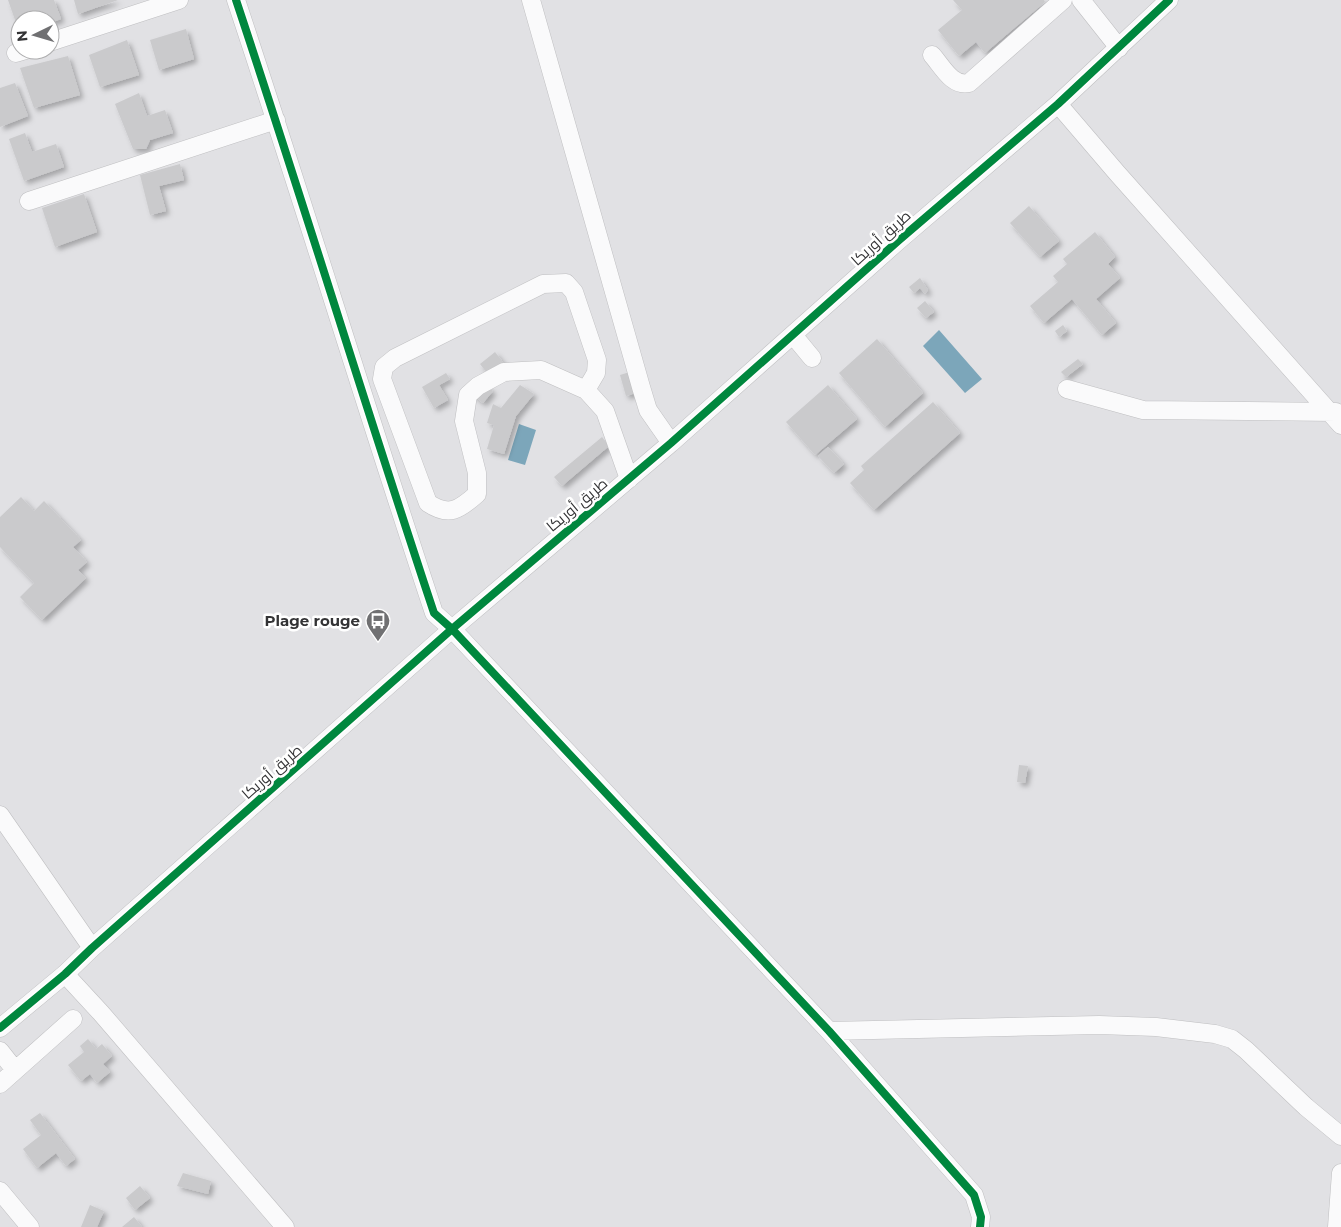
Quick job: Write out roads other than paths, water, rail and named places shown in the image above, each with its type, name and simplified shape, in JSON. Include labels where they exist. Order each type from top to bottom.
[{"type":"street","points":[[60,39],[179,0]]},
{"type":"street","points":[[236,0],[276,120],[354,371],[434,612],[829,1031],[974,1195],[981,1217],[980,1227]]},
{"type":"street","points":[[531,0],[641,388],[648,410],[671,443]]},
{"type":"street","points":[[932,54],[953,80],[961,84],[969,83],[1062,0]]},
{"type":"street","points":[[1081,0],[1119,48]]},
{"type":"street","name":"طريق أوريكا","points":[[0,1028],[65,974],[452,629],[671,443],[898,241],[1058,104],[1169,0]]},
{"type":"street","points":[[1058,104],[1117,173],[1335,412],[1341,425]]},
{"type":"street","points":[[29,201],[276,120]]},
{"type":"street","points":[[586,390],[596,373],[597,360],[574,292],[566,283],[544,284],[395,358],[384,367],[382,379],[428,502],[438,510],[448,512],[467,503],[477,494],[477,473],[464,421],[468,395],[478,386],[504,372],[541,370],[586,390],[605,411],[629,479]]},
{"type":"street","points":[[793,335],[812,358]]},
{"type":"street","points":[[1067,389],[1143,410],[1335,412]]},
{"type":"street","points":[[0,815],[92,948]]},
{"type":"street","points":[[65,974],[101,1013],[285,1227]]},
{"type":"street","points":[[0,1084],[73,1019]]},
{"type":"street","points":[[829,1031],[1099,1026],[1156,1027],[1215,1034],[1232,1039],[1246,1050],[1306,1107],[1341,1136]]},
{"type":"street","points":[[0,1051],[16,1070]]},
{"type":"street","points":[[1337,1227],[1341,1173]]},
{"type":"street","points":[[0,1191],[30,1227]]},
{"type":"water","points":[[939,330],[982,379],[965,393],[923,346]]},
{"type":"water","points":[[519,424],[536,430],[525,465],[508,460]]},
{"type":"place","name":"Plage rouge","points":[[378,642]]}]
